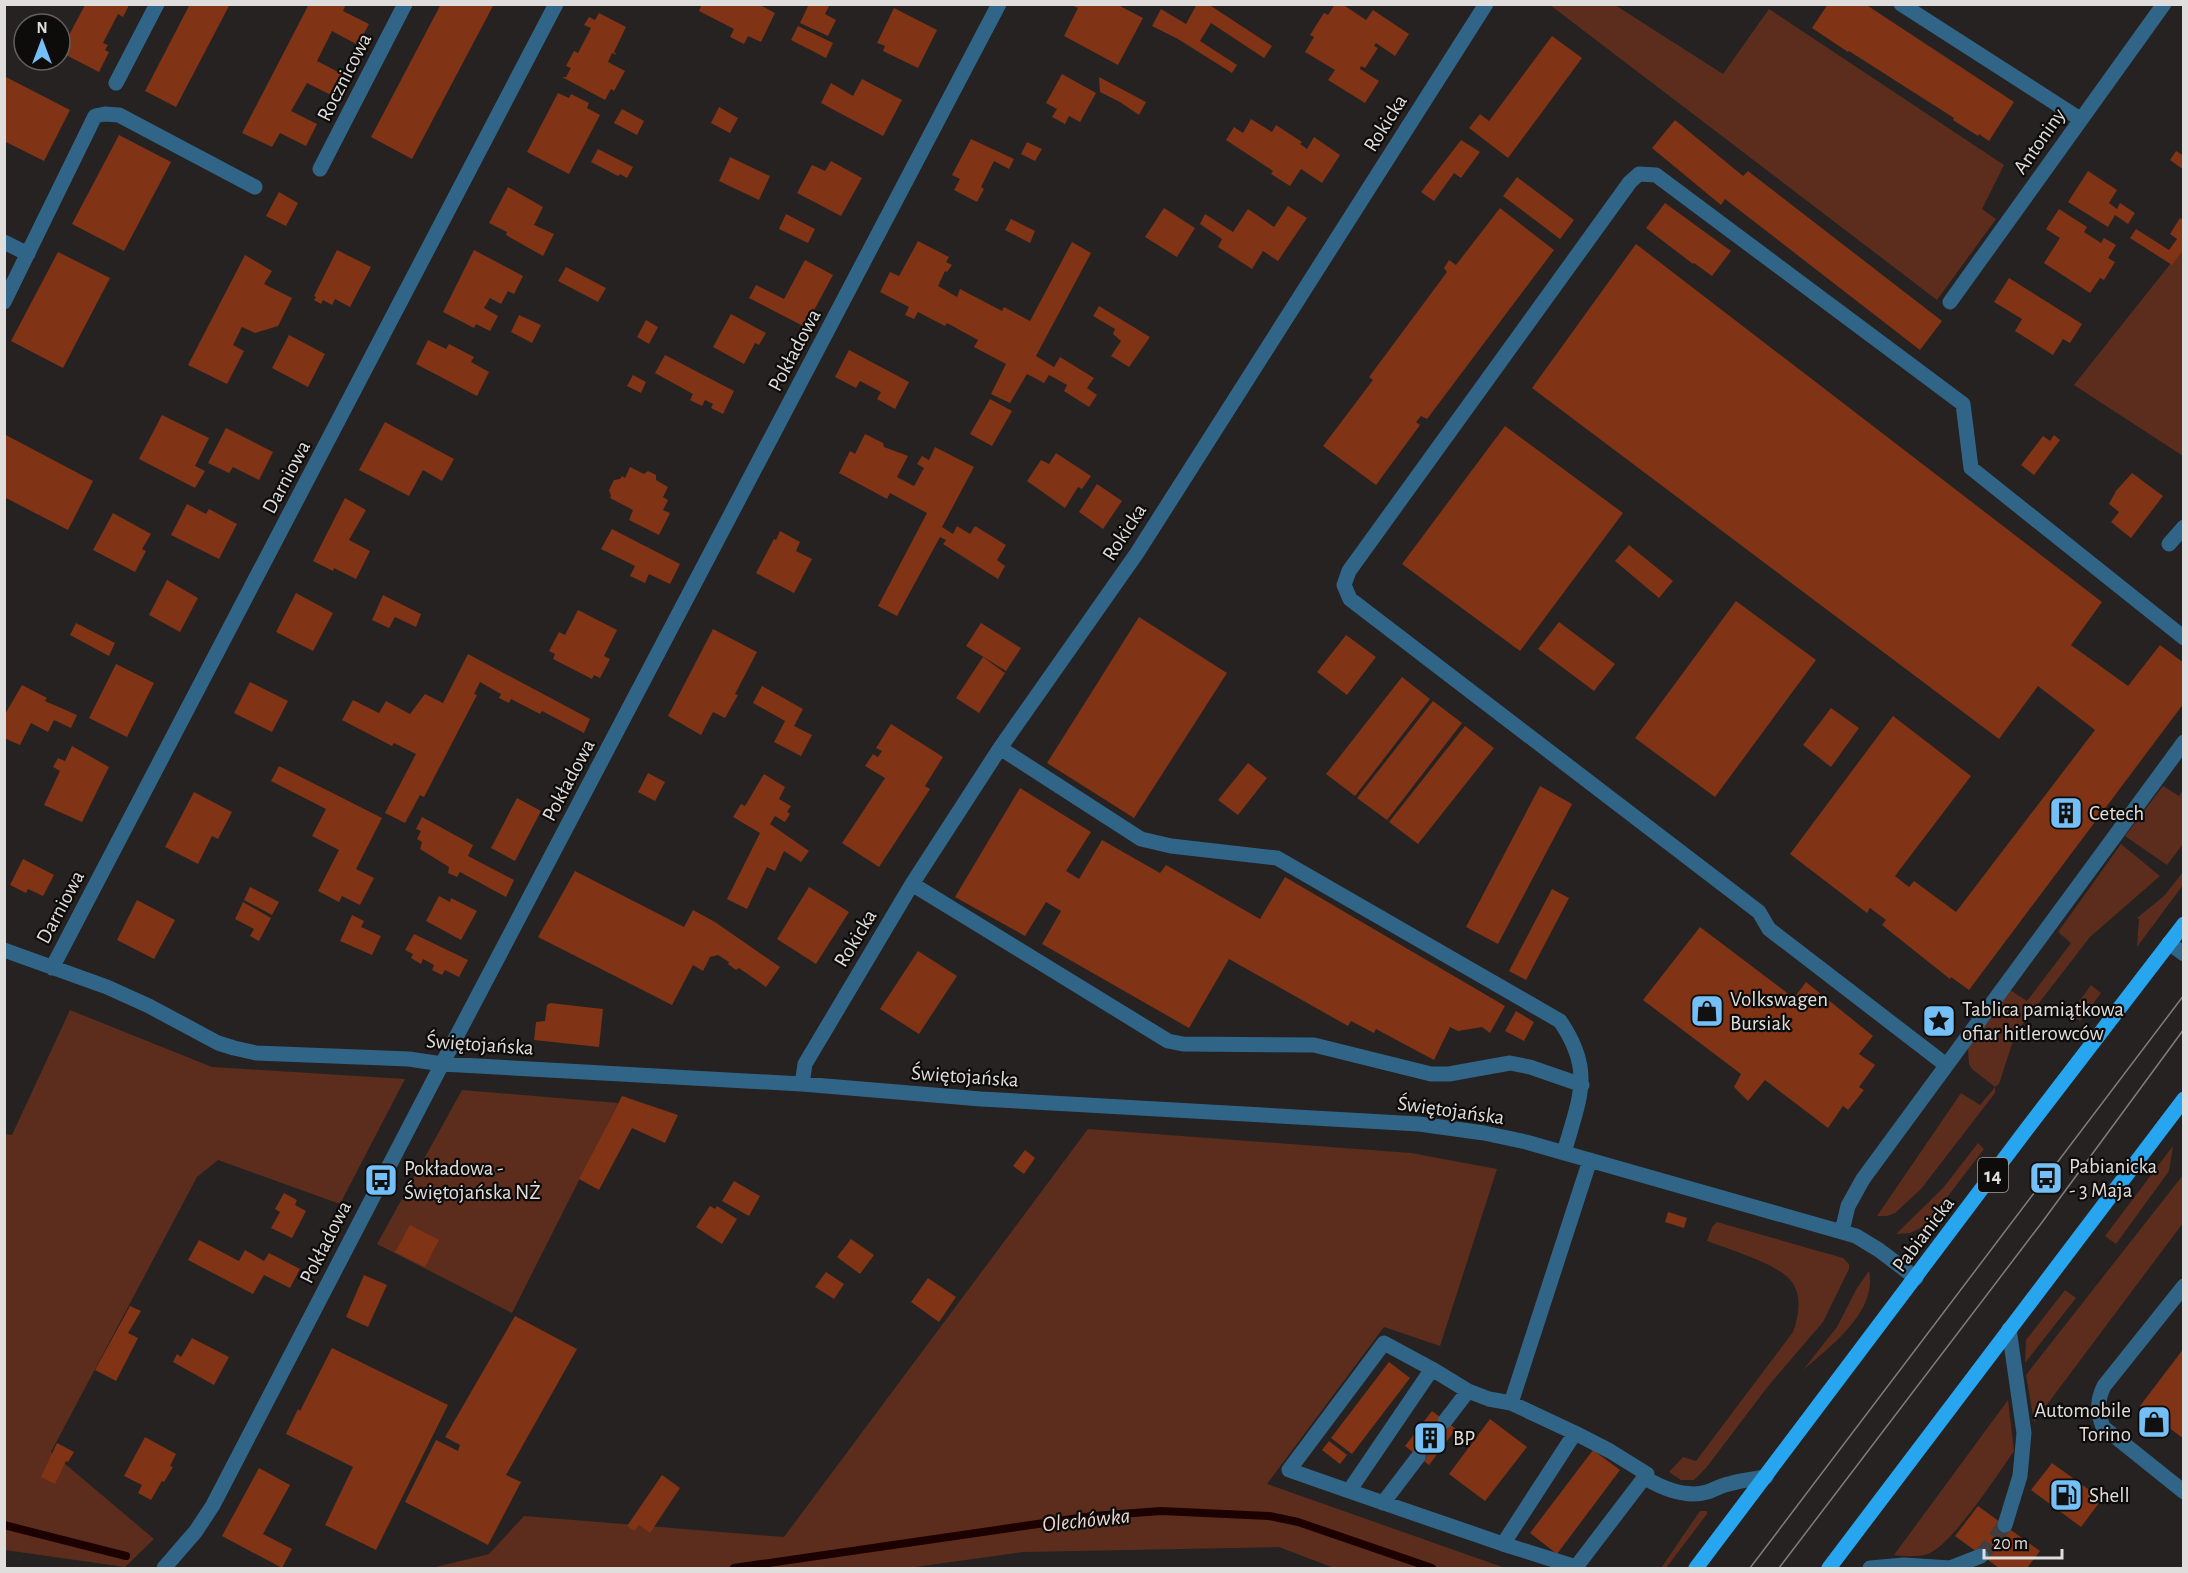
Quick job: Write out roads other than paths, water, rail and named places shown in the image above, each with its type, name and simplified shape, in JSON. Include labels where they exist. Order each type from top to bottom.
[{"type":"main road","name":"Pabianicka","points":[[1696,1569],[2184,924]]},
{"type":"main road","points":[[1829,1569],[2184,1099]]},
{"type":"street","points":[[116,83],[157,4]]},
{"type":"street","name":"Rocznicowa","points":[[320,169],[405,4]]},
{"type":"street","name":"Darniowa","points":[[52,968],[556,4]]},
{"type":"street","name":"Pokładowa","points":[[164,1569],[196,1531],[213,1505],[999,4]]},
{"type":"street","name":"Rokicka","points":[[802,1084],[804,1064],[912,884],[1000,748],[1137,553],[1486,4]]},
{"type":"street","points":[[1901,4],[2080,119]]},
{"type":"street","name":"Antoniny","points":[[1950,302],[2164,4]]},
{"type":"street","points":[[4,302],[95,116],[118,115],[255,187]]},
{"type":"street","points":[[1946,1065],[1768,929],[1759,912],[1350,599],[1344,585],[1348,571],[1630,182],[1639,174],[1656,175],[1963,404],[1971,468],[2184,638]]},
{"type":"street","points":[[4,242],[28,254]]},
{"type":"street","points":[[2169,544],[2184,527]]},
{"type":"street","points":[[1842,1232],[1848,1206],[1863,1179],[2184,741]]},
{"type":"street","points":[[1000,748],[1141,839],[1171,846],[1277,858],[1560,1021],[1572,1038],[1581,1065],[1582,1085],[1564,1153]]},
{"type":"street","points":[[912,884],[1168,1041],[1183,1044],[1314,1045],[1431,1074],[1449,1074],[1510,1063],[1530,1067],[1582,1085]]},
{"type":"street","points":[[2169,943],[2184,954]]},
{"type":"street","name":"Świętojańska","points":[[4,950],[107,987],[149,1006],[218,1043],[256,1053],[410,1059],[442,1064],[802,1084],[981,1099],[1419,1124],[1484,1133],[1590,1160],[1856,1236],[1916,1278]]},
{"type":"street","points":[[1511,1403],[1590,1160]]},
{"type":"street","points":[[2184,1286],[2104,1386],[2098,1405],[2103,1427],[2184,1492]]},
{"type":"street","points":[[2005,1525],[2020,1476],[2024,1433],[2009,1329]]},
{"type":"street","points":[[1384,1343],[1468,1391],[1489,1399],[1511,1403],[1610,1450],[1647,1474],[1576,1567],[1288,1470],[1384,1343]]},
{"type":"street","points":[[1349,1491],[1432,1369]]},
{"type":"street","points":[[1445,1421],[1468,1391]]},
{"type":"street","points":[[1503,1544],[1575,1433]]},
{"type":"street","points":[[1383,1503],[1418,1457]]},
{"type":"street","points":[[1644,1478],[1660,1487],[1692,1494],[1705,1493],[1728,1484],[1766,1477]]},
{"type":"street","points":[[1870,1569],[1904,1565],[1950,1568],[1981,1556]]},
{"type":"waterway","name":"Olechówka","points":[[734,1568],[1093,1516],[1161,1511],[1269,1516],[1298,1522],[1432,1568]]},
{"type":"waterway","name":"Olechówka","points":[[4,1525],[126,1556]]},
{"type":"tunnel","points":[[1418,1457],[1445,1421]]},
{"type":"tunnel","points":[[1981,1556],[2005,1525]]},
{"type":"tram line","points":[[1750,1568],[2184,995]]},
{"type":"tram line","points":[[1779,1568],[2043,1221],[2184,1029]]},
{"type":"place","name":"Cetech","points":[[2066,813]]},
{"type":"place","name":"Volkswagen Bursiak","points":[[1707,1011]]},
{"type":"place","name":"Tablica pamiątkowa ofiar hitlerowców","points":[[1939,1021]]},
{"type":"place","name":"Pabianicka - 3 Maja","points":[[2046,1178]]},
{"type":"place","name":"Pokładowa - Świętojańska NŻ","points":[[381,1180]]},
{"type":"place","name":"Automobile Torino","points":[[2154,1422]]},
{"type":"place","name":"BP","points":[[1430,1438]]},
{"type":"place","name":"Shell","points":[[2066,1495]]}]
